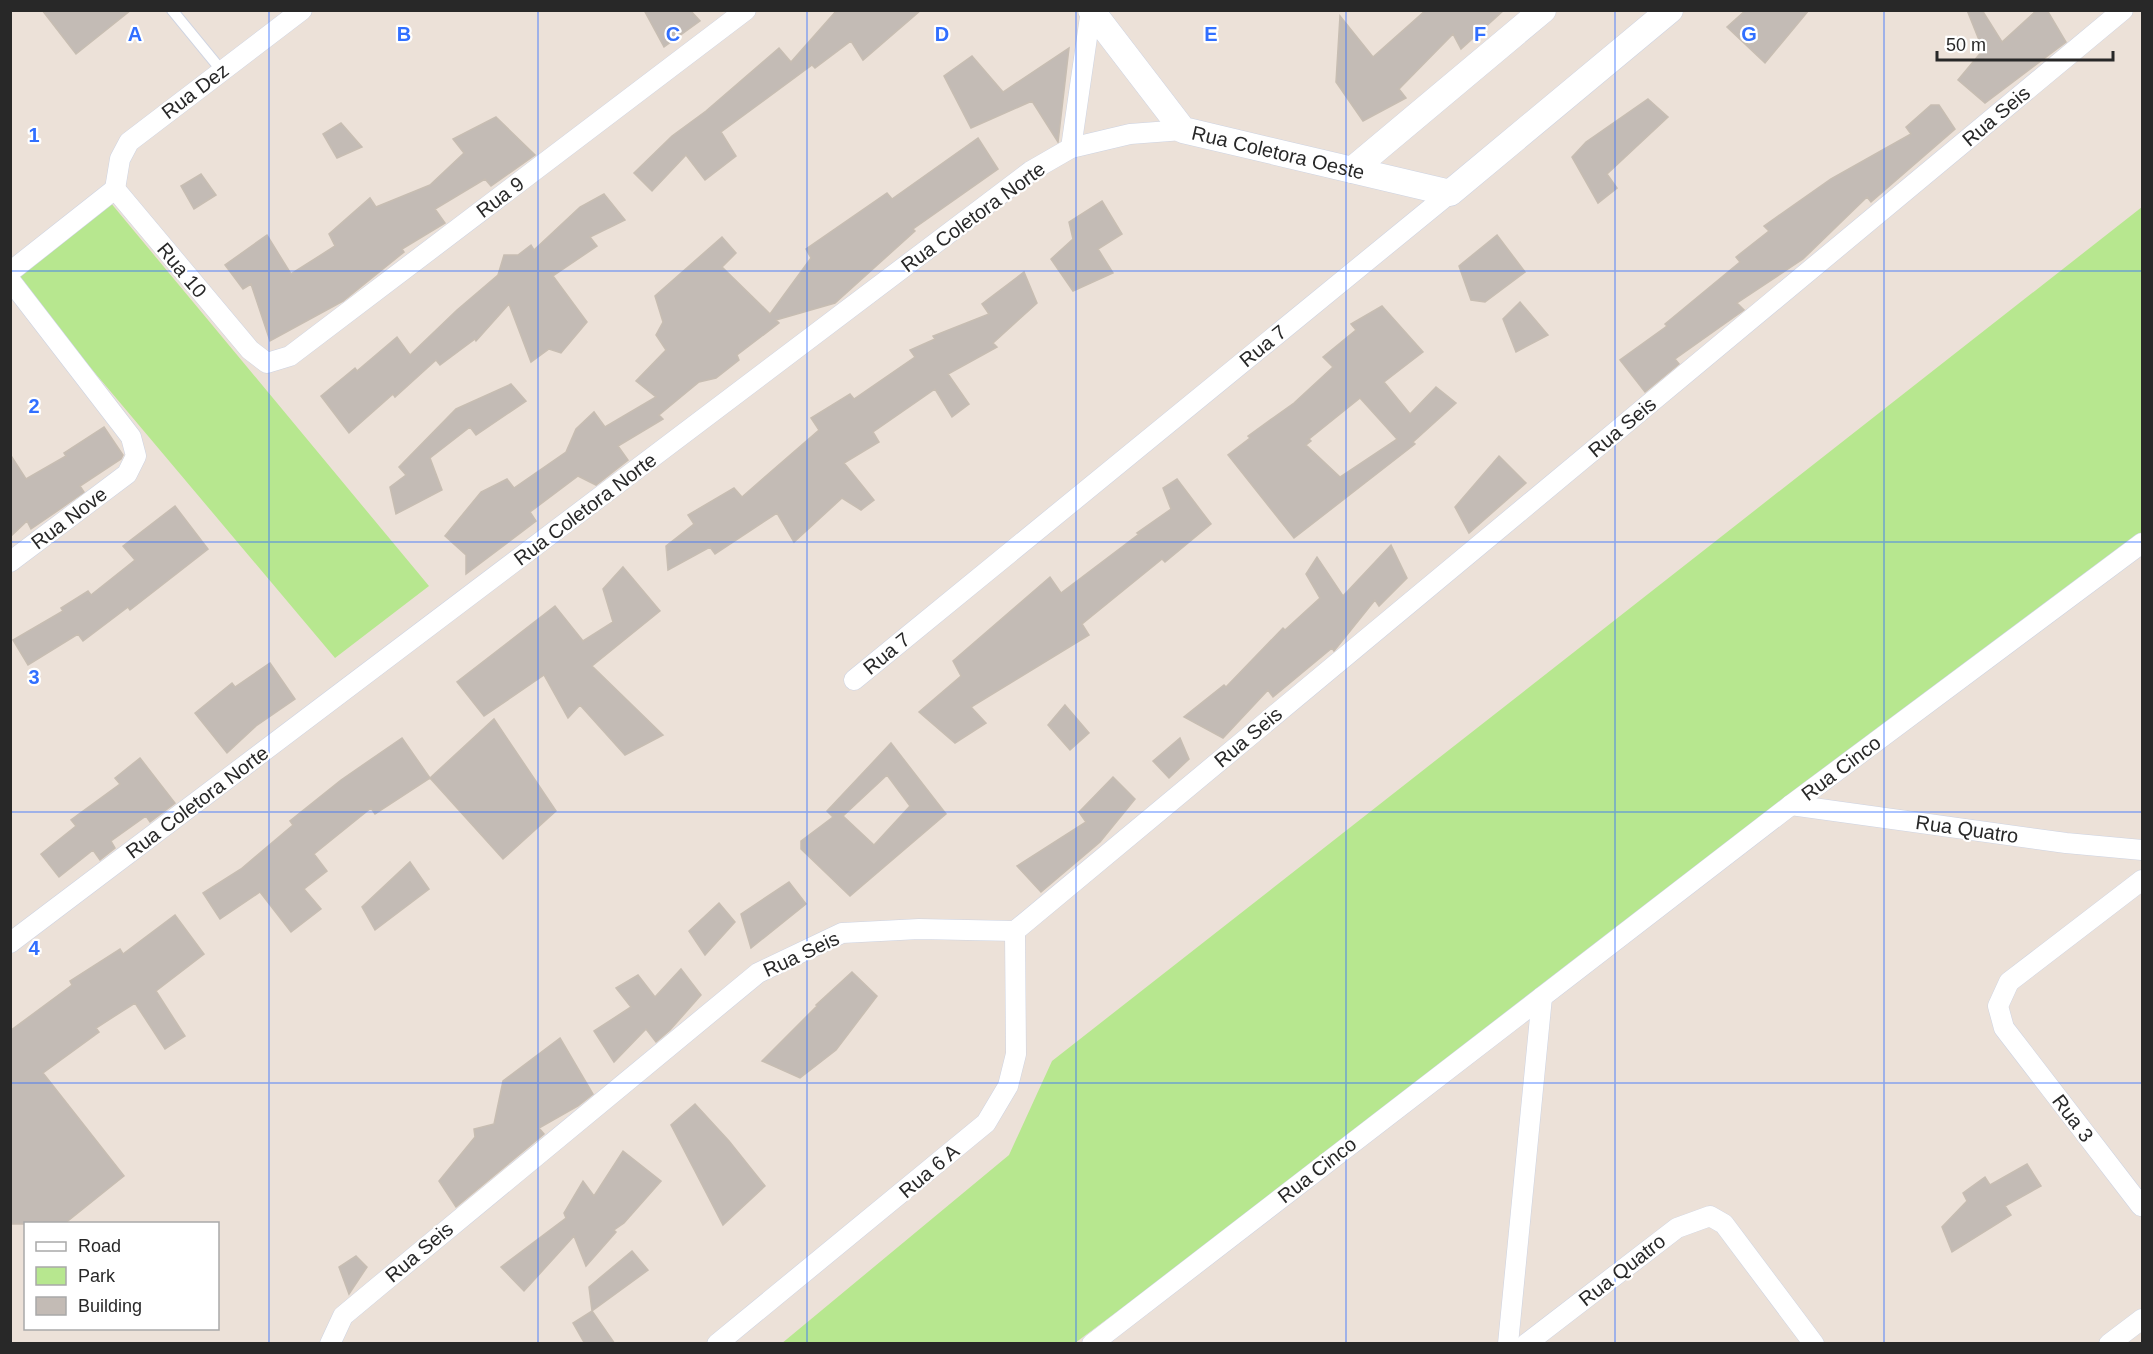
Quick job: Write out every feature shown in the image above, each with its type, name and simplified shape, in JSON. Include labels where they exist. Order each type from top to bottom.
[{"type":"street","name":"Rua Dez","points":[[115,189],[120,159],[129,142],[302,10]]},
{"type":"street","name":"Rua 9","points":[[250,350],[267,363],[290,356],[746,10]]},
{"type":"street","name":"Rua Coletora Oeste","points":[[1091,10],[1183,130],[1450,193]]},
{"type":"street","name":"Rua Coletora Oeste","points":[[1071,148],[1091,10]]},
{"type":"street","points":[[1352,170],[1543,10]]},
{"type":"street","name":"Rua 7","points":[[854,680],[1450,193],[1670,10]]},
{"type":"street","name":"Rua Seis","points":[[330,1344],[343,1317],[370,1293],[758,973],[842,933],[919,929],[1015,931],[2123,10]]},
{"type":"street","name":"Rua Coletora Norte","points":[[10,943],[1031,171],[1071,148],[1130,134],[1183,130]]},
{"type":"street","name":"Rua 10","points":[[115,189],[250,350]]},
{"type":"street","points":[[10,272],[115,189]]},
{"type":"street","name":"Rua Nove","points":[[10,280],[131,437],[135,456],[127,474],[10,562]]},
{"type":"street","name":"Rua Cinco","points":[[1092,1344],[1791,805],[2142,543]]},
{"type":"street","name":"Rua Quatro","points":[[1791,805],[2066,843],[2142,850]]},
{"type":"street","name":"Rua 3","points":[[2142,880],[2009,982],[1998,1006],[2004,1028],[2142,1205]]},
{"type":"street","name":"Rua 6 A","points":[[717,1344],[986,1124],[1008,1086],[1016,1054],[1015,931]]},
{"type":"street","points":[[1508,1344],[1542,997]]},
{"type":"street","name":"Rua Quatro","points":[[1526,1344],[1677,1228],[1710,1216],[1724,1224],[1814,1344]]},
{"type":"street","points":[[2109,1344],[2142,1319]]},
{"type":"lane","points":[[172,10],[222,71]]},
{"type":"green space","points":[[110,202],[429,586],[335,658],[15,278]]},
{"type":"green space","points":[[2142,207],[2142,549],[1075,1343],[781,1344],[1009,1155],[1052,1061]]},
{"type":"building","points":[[42,10],[131,10],[76,54]]},
{"type":"building","points":[[644,10],[690,10],[700,21],[664,47]]},
{"type":"building","points":[[837,10],[921,10],[863,60],[851,41],[815,68],[812,65],[721,132],[736,156],[705,180],[686,155],[652,191],[634,173],[672,136],[706,111],[779,48],[791,62]]},
{"type":"building","points":[[1426,10],[1504,10],[1461,49],[1453,34],[1399,89],[1406,98],[1363,121],[1336,82],[1340,16],[1373,57]]},
{"type":"building","points":[[1746,10],[1809,10],[1765,63],[1727,27]]},
{"type":"building","points":[[1967,10],[1982,10],[2002,42],[2037,10],[2047,10],[2066,42],[1985,103],[1958,80],[1983,50]]},
{"type":"building","points":[[1069,48],[1058,142],[1032,101],[971,128],[944,76],[972,56],[1003,92]]},
{"type":"building","points":[[1648,99],[1668,117],[1607,174],[1617,188],[1598,203],[1572,157],[1586,142]]},
{"type":"building","points":[[1931,105],[1939,105],[1955,129],[1871,202],[1867,197],[1803,259],[1737,303],[1744,310],[1675,359],[1679,364],[1645,392],[1620,360],[1667,326],[1665,324],[1740,262],[1736,257],[1769,231],[1764,226],[1831,179],[1911,134],[1906,127]]},
{"type":"building","points":[[496,117],[535,155],[491,186],[485,179],[435,209],[445,223],[402,249],[404,252],[343,301],[270,341],[251,284],[243,289],[225,265],[267,235],[291,274],[335,246],[329,234],[370,198],[376,207],[430,185],[464,153],[453,139]]},
{"type":"building","points":[[341,123],[362,147],[337,158],[323,134]]},
{"type":"building","points":[[978,138],[998,169],[913,229],[915,231],[835,303],[776,320],[779,323],[737,355],[739,360],[716,378],[699,382],[659,415],[663,419],[618,446],[628,460],[596,485],[578,476],[530,512],[536,521],[466,574],[466,555],[445,536],[481,492],[507,479],[514,488],[566,452],[576,429],[594,412],[605,427],[656,397],[636,381],[666,350],[656,335],[663,322],[655,296],[722,237],[736,253],[722,267],[770,314],[811,258],[806,249],[887,193],[892,199]]},
{"type":"building","points":[[201,174],[216,195],[194,209],[181,186]]},
{"type":"building","points":[[604,194],[625,220],[590,237],[597,246],[553,276],[587,322],[561,353],[549,349],[531,362],[509,304],[476,341],[475,339],[440,365],[436,360],[395,397],[393,394],[349,433],[321,396],[355,368],[357,371],[397,337],[410,355],[498,275],[504,255],[518,255],[531,245],[534,250],[580,207]]},
{"type":"building","points":[[1102,201],[1122,234],[1098,249],[1113,273],[1073,291],[1051,259],[1073,239],[1069,222]]},
{"type":"building","points":[[1497,235],[1525,272],[1485,302],[1471,300],[1459,266]]},
{"type":"building","points":[[1024,272],[1037,303],[993,343],[997,347],[948,374],[969,404],[952,417],[935,389],[873,432],[879,442],[844,463],[874,500],[861,510],[842,498],[794,542],[777,513],[715,554],[710,547],[668,570],[666,546],[694,524],[688,515],[734,488],[742,497],[819,430],[811,418],[850,394],[854,399],[915,357],[910,350],[935,339],[933,336],[989,314],[982,304]]},
{"type":"building","points":[[1520,302],[1548,335],[1516,352],[1503,319]]},
{"type":"building","points":[[1382,306],[1423,352],[1384,382],[1410,414],[1436,387],[1456,403],[1413,442],[1415,444],[1294,538],[1228,455],[1250,438],[1248,436],[1294,403],[1333,367],[1323,357],[1356,330],[1351,324]],"holes":[[[1360,398],[1397,439],[1340,477],[1306,445],[1311,441],[1309,439]]]},
{"type":"building","points":[[511,384],[526,401],[476,435],[470,427],[430,458],[442,490],[396,514],[390,487],[406,475],[399,467],[456,409]]},
{"type":"building","points":[[104,427],[123,455],[121,459],[80,486],[84,492],[63,507],[31,529],[27,521],[10,537],[10,454],[26,479],[66,456],[64,453]]},
{"type":"building","points":[[1499,456],[1526,483],[1469,533],[1455,507]]},
{"type":"building","points":[[1177,479],[1211,524],[1165,562],[1162,559],[1082,624],[1089,635],[971,707],[986,723],[955,743],[919,712],[961,676],[953,661],[1050,577],[1061,593],[1171,509],[1163,488]]},
{"type":"building","points":[[175,506],[208,549],[130,610],[128,607],[83,641],[78,634],[28,665],[13,640],[63,611],[61,608],[88,591],[91,595],[135,560],[123,546]]},
{"type":"building","points":[[1391,545],[1407,578],[1379,606],[1375,600],[1334,651],[1332,648],[1273,697],[1268,690],[1223,738],[1184,717],[1224,685],[1226,687],[1283,628],[1285,630],[1320,598],[1306,574],[1317,557],[1343,596]]},
{"type":"building","points":[[623,567],[660,611],[592,666],[663,735],[625,755],[580,705],[568,718],[544,675],[484,716],[457,682],[555,606],[583,641],[613,622],[603,589]]},
{"type":"building","points":[[270,663],[295,699],[256,726],[227,753],[195,713],[232,683],[235,687]]},
{"type":"building","points":[[1065,705],[1089,733],[1070,750],[1048,725]]},
{"type":"building","points":[[494,719],[556,811],[503,859],[430,778]]},
{"type":"building","points":[[402,738],[430,778],[375,814],[371,808],[314,854],[327,871],[304,889],[321,909],[291,932],[260,892],[220,919],[203,893],[241,869],[293,825],[290,821],[341,780]]},
{"type":"building","points":[[1180,738],[1189,759],[1169,778],[1153,761]]},
{"type":"building","points":[[891,743],[946,814],[850,896],[801,849],[801,841],[833,817],[827,811]],"holes":[[[887,775],[910,806],[874,845],[843,816]]]},
{"type":"building","points":[[140,758],[175,803],[150,822],[146,816],[111,841],[115,848],[100,860],[93,850],[59,877],[41,854],[76,826],[71,820],[120,784],[115,778]]},
{"type":"building","points":[[1113,777],[1135,799],[1100,842],[1041,892],[1017,866],[1086,822],[1079,812]]},
{"type":"building","points":[[410,862],[429,889],[375,930],[362,907]]},
{"type":"building","points":[[789,882],[806,904],[751,948],[741,914]]},
{"type":"building","points":[[719,903],[735,922],[705,955],[689,931]]},
{"type":"building","points":[[175,915],[204,954],[156,991],[185,1036],[165,1049],[135,1003],[96,1028],[99,1032],[43,1073],[124,1176],[66,1222],[10,1224],[10,1031],[72,985],[70,981],[120,949],[123,954]]},
{"type":"building","points":[[681,969],[701,995],[670,1030],[656,1042],[646,1029],[614,1062],[594,1031],[631,1007],[616,988],[638,975],[655,997]]},
{"type":"building","points":[[852,972],[877,996],[836,1050],[800,1078],[762,1061],[816,1005]]},
{"type":"building","points":[[560,1038],[593,1094],[578,1106],[539,1128],[544,1134],[456,1207],[439,1181],[475,1137],[474,1129],[494,1124],[503,1081]]},
{"type":"building","points":[[695,1104],[729,1141],[765,1186],[723,1225],[671,1125]]},
{"type":"building","points":[[623,1151],[661,1181],[624,1223],[614,1230],[616,1232],[586,1266],[574,1236],[524,1291],[501,1267],[566,1218],[564,1213],[583,1181],[594,1196]]},
{"type":"building","points":[[2027,1164],[2041,1186],[2005,1206],[2011,1215],[1952,1252],[1942,1227],[1967,1201],[1963,1193],[1985,1177],[1990,1185]]},
{"type":"building","points":[[632,1251],[648,1270],[592,1311],[589,1287]]},
{"type":"building","points":[[356,1256],[367,1267],[349,1294],[339,1267]]},
{"type":"building","points":[[592,1311],[615,1344],[585,1344],[573,1323]]}]
